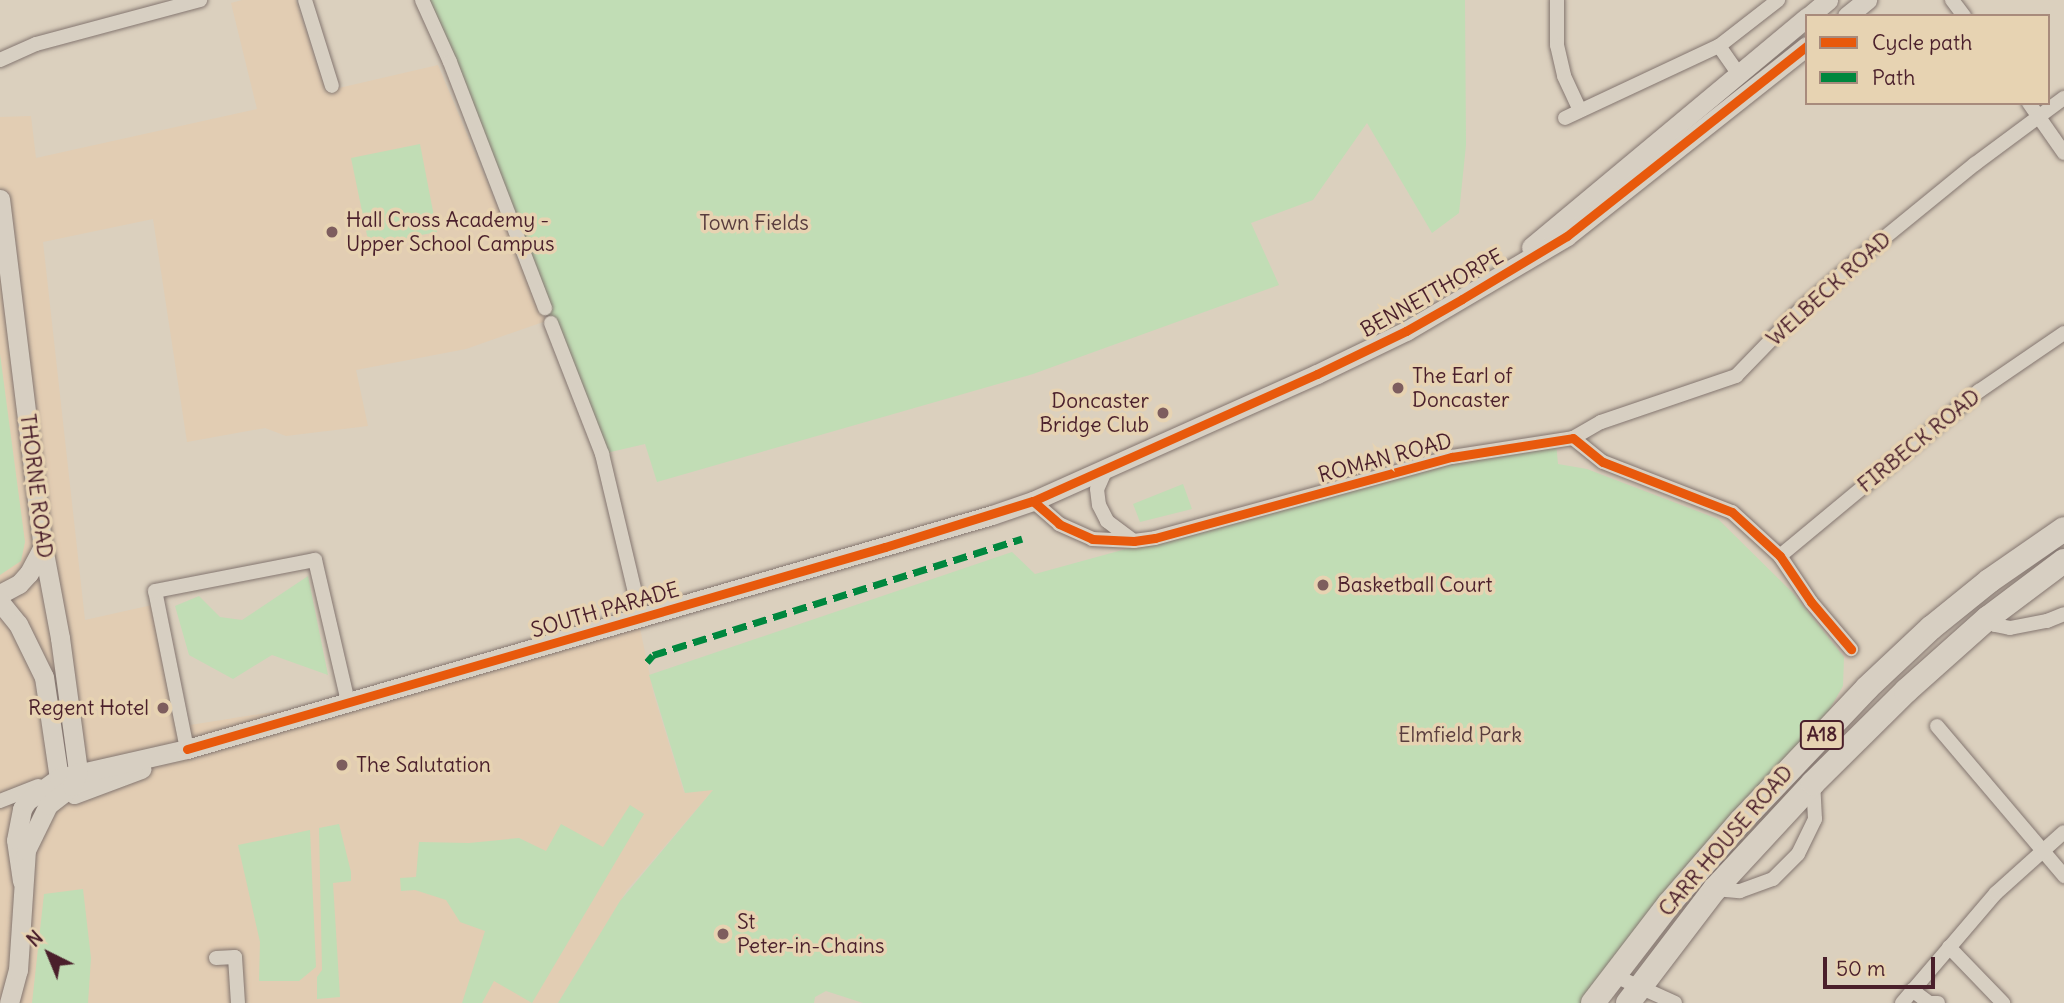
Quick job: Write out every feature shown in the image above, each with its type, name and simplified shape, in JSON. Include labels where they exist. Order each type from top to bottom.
[{"type":"highway","name":"CARR HOUSE ROAD","points":[[1593,1003],[1613,975],[1741,821],[1867,688],[1931,628],[1989,581],[2064,529]]},
{"type":"highway","name":"CARR HOUSE ROAD","points":[[1634,995],[1715,889],[1813,783],[1906,691],[1988,618],[2064,561]]},
{"type":"street","points":[[0,60],[36,44],[200,0]]},
{"type":"street","points":[[305,0],[332,86]]},
{"type":"street","points":[[422,0],[450,62],[545,308]]},
{"type":"street","points":[[1557,0],[1557,45],[1564,76],[1580,110]]},
{"type":"street","points":[[1565,118],[1719,46],[1778,0]]},
{"type":"street","name":"BENNETTHORPE","points":[[1810,14],[1828,0]]},
{"type":"street","points":[[1847,10],[1867,0]]},
{"type":"street","name":"BENNETTHORPE","points":[[1504,272],[1737,72],[1805,18]]},
{"type":"street","points":[[1719,46],[1737,72]]},
{"type":"street","name":"BENNETTHORPE","points":[[1033,501],[1406,331],[1567,236],[1805,48]]},
{"type":"street","name":"WELBECK ROAD","points":[[1573,438],[1601,422],[1736,376],[1798,312],[1862,256],[2064,98]]},
{"type":"street","points":[[2030,105],[2064,153]]},
{"type":"street","name":"THORNE ROAD","points":[[1,208],[72,782]]},
{"type":"street","points":[[551,323],[602,454],[641,618]]},
{"type":"street","name":"FIRBECK ROAD","points":[[1780,556],[1979,391],[2064,333]]},
{"type":"street","points":[[1573,438],[1603,462],[1732,512],[1780,556],[1811,602],[1851,649]]},
{"type":"street","name":"ROMAN ROAD","points":[[1033,501],[1059,524],[1092,539],[1134,541],[1155,538],[1452,457],[1573,438]]},
{"type":"street","points":[[1107,467],[1097,489],[1099,505],[1107,521],[1134,541]]},
{"type":"street","name":"SOUTH PARADE","points":[[72,782],[641,618],[1033,501]]},
{"type":"street","points":[[0,594],[19,584],[29,573],[43,547]]},
{"type":"street","points":[[187,749],[155,591],[315,560],[348,702]]},
{"type":"street","points":[[0,602],[18,624],[44,677],[72,782]]},
{"type":"street","points":[[1988,618],[1995,625],[2010,628],[2064,614]]},
{"type":"street","points":[[1937,726],[2040,852],[2064,876]]},
{"type":"street","points":[[0,801],[72,782]]},
{"type":"street","points":[[10,1000],[18,970],[26,850],[48,805],[72,782]]},
{"type":"street","points":[[22,881],[16,840],[22,809],[27,801],[72,782]]},
{"type":"street","name":"CARR HOUSE ROAD","points":[[1715,889],[1740,891],[1773,879],[1798,854],[1815,819],[1813,783]]},
{"type":"street","points":[[1902,1003],[1997,893],[2064,832]]},
{"type":"street","points":[[1949,947],[2003,1003]]},
{"type":"street","points":[[216,958],[235,957],[238,1003]]},
{"type":"street","points":[[1613,975],[1634,995],[1675,1003]]},
{"type":"street","points":[[1912,990],[1929,1003],[1938,1003]]},
{"type":"shaded area","points":[[242,0],[296,0],[326,91],[438,65],[546,321],[466,349],[356,370],[368,426],[286,436],[265,428],[187,442],[153,219],[43,242],[85,620],[161,603],[184,726],[348,700],[638,619],[654,695],[684,792],[714,789],[627,890],[558,1003],[0,1003],[0,117],[31,116],[36,158],[257,109],[231,3]]},
{"type":"green space","name":"Town Fields","points":[[421,0],[1465,0],[1466,145],[1459,213],[1432,233],[1367,123],[1313,200],[1251,223],[1279,285],[1033,374],[657,482],[645,444],[602,454],[450,62]]},
{"type":"green space","points":[[420,144],[437,232],[369,245],[351,158]]},
{"type":"green space","points":[[0,354],[25,542],[21,561],[0,575]]},
{"type":"green space","name":"Elmfield Park","points":[[1556,442],[1558,464],[1587,469],[1718,519],[1793,593],[1844,657],[1843,686],[1804,754],[1593,1003],[863,1003],[826,991],[815,997],[814,1003],[558,1003],[620,901],[713,790],[685,793],[649,675],[1012,552],[1035,574],[1394,475]]},
{"type":"green space","points":[[1183,484],[1192,509],[1140,522],[1133,504]]},
{"type":"green space","points":[[308,576],[328,675],[272,655],[233,679],[189,655],[175,606],[199,596],[220,617],[242,620]]},
{"type":"green space","points":[[630,805],[644,814],[532,1003],[494,981],[482,1003],[462,1003],[485,931],[460,922],[446,900],[415,890],[401,891],[400,878],[416,877],[419,842],[469,843],[519,838],[546,851],[561,824],[603,847]]},
{"type":"green space","points":[[339,824],[351,872],[351,881],[333,883],[340,997],[317,999],[317,977],[322,970],[319,828]]},
{"type":"green space","points":[[310,830],[316,967],[299,981],[259,981],[260,942],[238,845]]},
{"type":"green space","points":[[83,889],[91,958],[88,1003],[32,1003],[44,894]]},
{"type":"marked path","points":[[647,662],[653,655],[1022,539]]},
{"type":"cycle path","points":[[187,749],[885,547],[1033,501],[1317,374],[1406,331],[1462,299],[1567,236],[1805,48]]},
{"type":"cycle path","points":[[1033,501],[1059,524],[1092,539],[1134,541],[1155,538],[1452,457],[1573,438],[1603,462],[1732,512],[1780,556],[1811,602],[1851,649]]},
{"type":"place","name":"Hall Cross Academy - Upper School Campus","points":[[332,232]]},
{"type":"place","name":"The Earl of Doncaster","points":[[1398,388]]},
{"type":"place","name":"Doncaster Bridge Club","points":[[1163,413]]},
{"type":"place","name":"Basketball Court","points":[[1323,585]]},
{"type":"place","name":"Regent Hotel","points":[[163,708]]},
{"type":"place","name":"The Salutation","points":[[342,765]]},
{"type":"place","name":"St Peter-in-Chains","points":[[723,934]]}]
